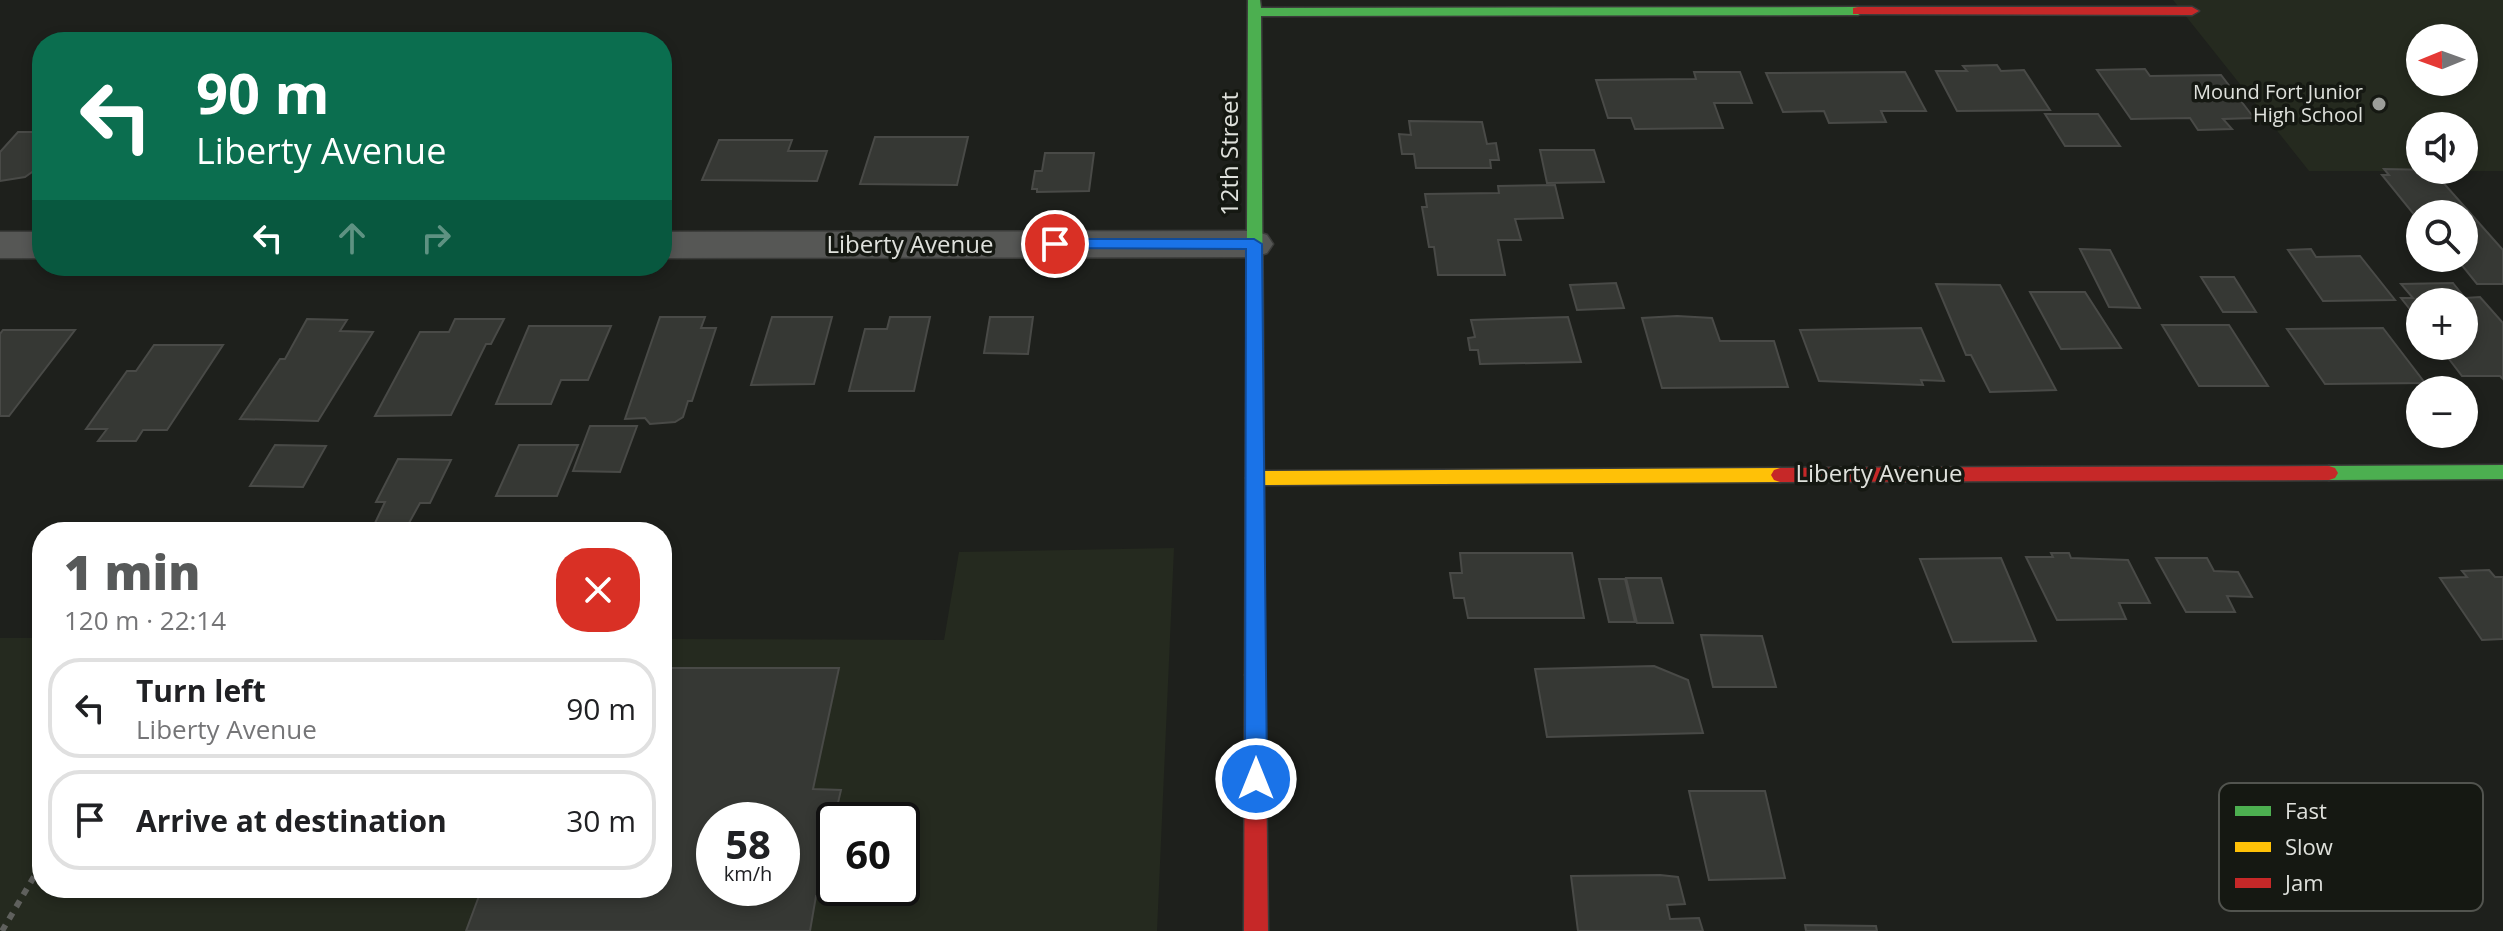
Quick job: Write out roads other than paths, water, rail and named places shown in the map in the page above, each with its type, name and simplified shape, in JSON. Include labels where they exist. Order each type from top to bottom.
[{"type":"street","points":[[1254,6],[2192,11]]},
{"type":"street","name":"12th Street","points":[[1254,6],[1256,931]]},
{"type":"street","name":"Liberty Avenue","points":[[672,245],[1254,244]]},
{"type":"street","points":[[0,245],[32,245]]},
{"type":"street","name":"Liberty Avenue","points":[[1255,478],[2503,472]]},
{"type":"place","name":"Mound Fort Junior High School","points":[[2379,104]]}]
